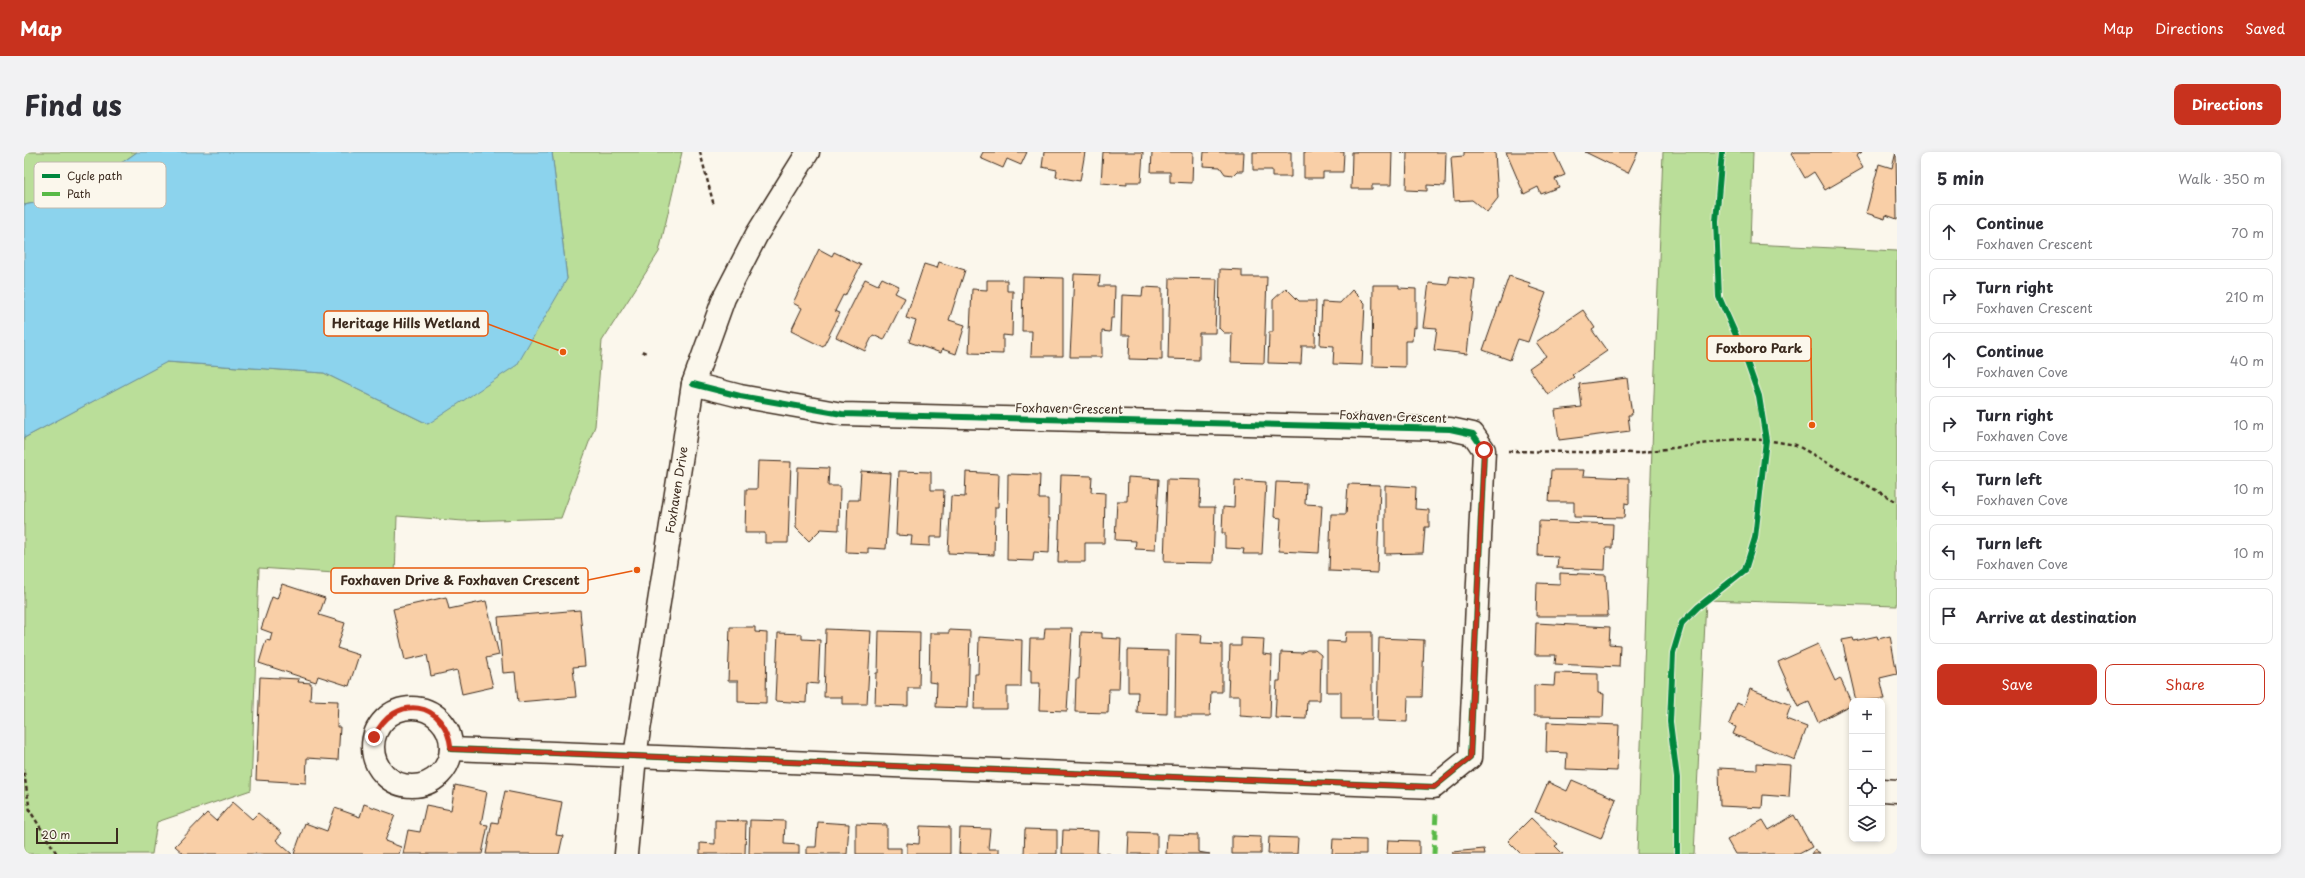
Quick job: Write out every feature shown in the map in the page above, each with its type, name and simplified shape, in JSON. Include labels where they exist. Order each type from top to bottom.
[{"type":"street","name":"Foxhaven Drive","points":[[626,854],[635,756],[694,384],[724,298],[758,234],[808,152]]},
{"type":"street","name":"Foxhaven Crescent","points":[[694,384],[740,396],[842,414],[1450,429],[1473,434],[1484,450]]},
{"type":"street","points":[[451,749],[1434,787],[1470,758],[1484,450]]},
{"type":"street","points":[[1885,790],[1897,791]]},
{"type":"path","points":[[700,152],[714,206]]},
{"type":"path","points":[[1677,854],[1677,778],[1670,722],[1673,653],[1682,624],[1698,607],[1745,570],[1755,538],[1766,440],[1759,396],[1743,351],[1719,297],[1716,221],[1722,152]]},
{"type":"path","points":[[642,352],[646,353]]},
{"type":"path","points":[[1484,450],[1637,453],[1738,439],[1766,440],[1796,445],[1897,502]]},
{"type":"path","points":[[24,773],[30,811],[57,854]]},
{"type":"green space","points":[[24,152],[137,152],[123,162],[34,162],[34,203],[24,205]]},
{"type":"green space","points":[[552,152],[682,152],[659,252],[602,341],[595,426],[561,518],[463,521],[397,516],[395,577],[259,568],[251,790],[157,822],[152,854],[24,854],[24,438],[166,362],[324,373],[428,424],[567,279]]},
{"type":"green space","points":[[1663,152],[1753,152],[1750,244],[1897,251],[1897,606],[1706,600],[1694,854],[1637,854]]},
{"type":"water","points":[[137,152],[552,152],[567,279],[517,365],[428,424],[324,373],[167,362],[24,438],[24,205],[34,203],[34,208],[166,208],[166,162],[123,162]]},
{"type":"building","points":[[983,152],[1027,152],[1021,165],[1007,159],[1003,168],[980,158]]},
{"type":"building","points":[[1044,152],[1085,152],[1080,181],[1056,177],[1057,170],[1042,167]]},
{"type":"building","points":[[1103,152],[1143,152],[1141,182],[1127,182],[1127,185],[1101,183]]},
{"type":"building","points":[[1152,152],[1193,152],[1192,183],[1170,182],[1170,172],[1151,172]]},
{"type":"building","points":[[1204,152],[1244,152],[1243,171],[1237,171],[1233,175],[1225,174],[1220,167],[1203,166]]},
{"type":"building","points":[[1253,152],[1291,152],[1291,177],[1272,177],[1272,170],[1253,170]]},
{"type":"building","points":[[1304,152],[1344,152],[1343,172],[1323,172],[1323,178],[1304,178]]},
{"type":"building","points":[[1352,152],[1392,152],[1391,185],[1372,185],[1372,189],[1351,189]]},
{"type":"building","points":[[1401,152],[1446,152],[1445,186],[1427,185],[1427,191],[1406,190],[1407,153]]},
{"type":"building","points":[[1464,152],[1495,152],[1498,198],[1487,212],[1472,200],[1454,201],[1451,157],[1464,156]]},
{"type":"building","points":[[1506,152],[1554,152],[1565,175],[1555,179],[1559,187],[1541,194],[1538,187],[1524,194]]},
{"type":"building","points":[[1585,152],[1638,152],[1628,173]]},
{"type":"building","points":[[1795,152],[1862,152],[1856,156],[1863,168],[1825,190],[1814,172],[1805,178],[1791,154]]},
{"type":"building","points":[[1896,152],[1897,219],[1886,215],[1885,219],[1866,213],[1879,164],[1892,168]]},
{"type":"building","points":[[819,249],[832,256],[834,252],[861,265],[845,296],[843,295],[835,311],[840,313],[823,347],[791,331],[802,308],[793,303]]},
{"type":"building","points":[[939,262],[965,270],[949,320],[965,325],[956,354],[942,349],[941,353],[909,342],[916,321],[906,318],[924,264],[937,268]]},
{"type":"building","points":[[1220,269],[1242,270],[1242,277],[1267,277],[1264,363],[1231,362],[1232,333],[1224,333],[1219,328]]},
{"type":"building","points":[[1074,274],[1100,275],[1099,286],[1115,286],[1114,318],[1111,318],[1110,332],[1102,331],[1102,357],[1070,357]]},
{"type":"building","points":[[1450,276],[1475,279],[1467,354],[1434,350],[1437,328],[1423,327],[1429,283],[1448,285]]},
{"type":"building","points":[[1509,276],[1530,283],[1529,287],[1546,293],[1528,342],[1518,339],[1510,360],[1483,350]]},
{"type":"building","points":[[1023,277],[1063,278],[1063,356],[1031,356],[1032,331],[1022,331]]},
{"type":"building","points":[[882,278],[899,286],[895,293],[905,298],[884,340],[873,335],[865,351],[836,337],[865,279],[878,285]]},
{"type":"building","points":[[1170,278],[1217,279],[1215,333],[1199,333],[1199,360],[1168,359]]},
{"type":"building","points":[[987,280],[1007,280],[1007,291],[1013,291],[1012,336],[1003,335],[1003,354],[969,353],[972,289],[987,290]]},
{"type":"building","points":[[1373,285],[1399,285],[1399,288],[1416,289],[1416,328],[1413,327],[1412,341],[1405,341],[1405,367],[1372,366]]},
{"type":"building","points":[[1143,287],[1162,288],[1162,360],[1129,359],[1130,335],[1121,335],[1122,295],[1142,296]]},
{"type":"building","points":[[1286,288],[1299,301],[1316,301],[1315,346],[1302,346],[1301,364],[1268,363],[1269,332],[1273,332],[1273,300]]},
{"type":"building","points":[[1352,290],[1365,303],[1362,365],[1333,364],[1334,346],[1320,345],[1322,302],[1340,303]]},
{"type":"building","points":[[1583,310],[1595,328],[1592,330],[1607,351],[1572,375],[1574,377],[1548,395],[1529,368],[1546,356],[1536,342]]},
{"type":"building","points":[[1627,378],[1632,415],[1628,415],[1630,431],[1559,440],[1555,410],[1582,407],[1579,384]]},
{"type":"building","points":[[758,461],[791,462],[788,543],[765,543],[765,533],[745,533],[746,489],[757,489]]},
{"type":"building","points":[[798,467],[829,468],[828,486],[840,486],[839,530],[821,529],[809,541],[796,528]]},
{"type":"building","points":[[1551,470],[1584,470],[1583,476],[1629,478],[1629,504],[1625,503],[1624,518],[1574,517],[1574,502],[1549,502]]},
{"type":"building","points":[[861,471],[891,473],[886,549],[868,548],[868,553],[846,552],[848,500],[859,500]]},
{"type":"building","points":[[899,471],[931,472],[931,490],[944,490],[942,537],[930,537],[930,546],[911,545],[912,536],[896,535]]},
{"type":"building","points":[[966,472],[999,474],[998,507],[995,507],[994,555],[948,553],[951,496],[965,497]]},
{"type":"building","points":[[1008,474],[1040,475],[1039,499],[1048,499],[1048,518],[1050,518],[1049,553],[1034,552],[1033,561],[1007,560]]},
{"type":"building","points":[[1061,475],[1092,476],[1091,492],[1105,493],[1104,543],[1085,543],[1085,562],[1058,562]]},
{"type":"building","points":[[1128,477],[1159,479],[1155,550],[1135,549],[1136,541],[1115,540],[1117,501],[1127,501]]},
{"type":"building","points":[[1167,479],[1201,480],[1200,507],[1215,507],[1213,563],[1164,562]]},
{"type":"building","points":[[1235,480],[1266,482],[1262,554],[1243,554],[1244,549],[1225,548],[1225,533],[1222,533],[1223,507],[1234,508]]},
{"type":"building","points":[[1276,482],[1306,483],[1305,504],[1322,505],[1319,553],[1279,551],[1281,518],[1274,517]]},
{"type":"building","points":[[1348,484],[1380,485],[1377,573],[1329,571],[1331,514],[1346,514]]},
{"type":"building","points":[[1385,485],[1416,487],[1415,509],[1429,510],[1429,527],[1425,527],[1423,553],[1385,554]]},
{"type":"building","points":[[1539,521],[1613,524],[1612,548],[1606,548],[1605,570],[1557,568],[1558,557],[1538,556]]},
{"type":"building","points":[[1560,573],[1606,575],[1608,616],[1536,616],[1537,583],[1560,584]]},
{"type":"building","points":[[282,584],[325,598],[319,615],[345,623],[337,648],[359,655],[349,686],[318,676],[316,682],[259,663],[266,640],[270,641],[272,633],[261,629],[272,597],[277,599]]},
{"type":"building","points":[[446,597],[449,609],[486,601],[499,655],[486,658],[493,687],[462,694],[457,670],[431,676],[427,655],[405,660],[393,609]]},
{"type":"building","points":[[580,610],[585,666],[573,667],[576,697],[518,702],[515,672],[503,673],[498,617]]},
{"type":"building","points":[[1536,623],[1610,627],[1609,644],[1620,645],[1619,667],[1555,664],[1556,655],[1535,655]]},
{"type":"building","points":[[730,627],[755,627],[755,632],[767,633],[766,703],[738,702],[738,681],[728,681]]},
{"type":"building","points":[[1045,628],[1072,628],[1067,711],[1039,710],[1040,683],[1031,683],[1031,670],[1029,670],[1030,639],[1044,639]]},
{"type":"building","points":[[826,629],[871,631],[867,704],[842,704],[842,697],[824,697]]},
{"type":"building","points":[[949,630],[970,631],[968,708],[936,707],[937,683],[929,682],[930,633],[949,633]]},
{"type":"building","points":[[879,631],[920,632],[919,688],[908,688],[908,706],[875,705],[876,673],[878,673]]},
{"type":"building","points":[[1081,632],[1102,633],[1102,638],[1121,639],[1119,689],[1109,689],[1108,713],[1075,712],[1076,679],[1079,679]]},
{"type":"building","points":[[1346,632],[1372,632],[1372,719],[1341,719],[1341,692],[1327,692],[1327,641],[1345,642]]},
{"type":"building","points":[[778,633],[802,634],[802,639],[820,640],[818,684],[807,683],[806,703],[775,701]]},
{"type":"building","points":[[1176,634],[1202,635],[1201,643],[1222,644],[1222,692],[1211,692],[1210,716],[1175,716]]},
{"type":"building","points":[[1877,636],[1878,639],[1890,636],[1897,674],[1880,678],[1885,698],[1855,698],[1842,640],[1853,638],[1854,641]]},
{"type":"building","points":[[979,637],[1022,640],[1021,687],[1007,687],[1007,709],[974,709],[975,674],[978,674]]},
{"type":"building","points":[[1241,638],[1264,639],[1263,654],[1272,655],[1270,718],[1240,716],[1240,696],[1228,696],[1230,646],[1241,646]]},
{"type":"building","points":[[1379,638],[1424,640],[1422,697],[1408,697],[1407,722],[1377,721]]},
{"type":"building","points":[[1818,644],[1835,681],[1840,678],[1849,698],[1849,706],[1818,722],[1809,702],[1798,707],[1778,662]]},
{"type":"building","points":[[1128,650],[1168,651],[1167,714],[1137,713],[1138,692],[1128,692]]},
{"type":"building","points":[[1307,650],[1315,650],[1321,655],[1320,700],[1307,700],[1306,719],[1275,718],[1277,681],[1280,681],[1281,652],[1302,653]]},
{"type":"building","points":[[1555,673],[1598,674],[1598,693],[1604,694],[1603,717],[1534,716],[1534,685],[1554,686]]},
{"type":"building","points":[[260,677],[299,679],[298,682],[311,683],[310,700],[338,701],[337,727],[340,727],[338,760],[307,758],[306,783],[256,780]]},
{"type":"building","points":[[1750,689],[1791,705],[1786,719],[1807,727],[1795,760],[1733,734],[1736,727],[1729,724],[1737,703],[1744,706]]},
{"type":"building","points":[[1547,722],[1619,725],[1617,771],[1566,769],[1567,753],[1546,752]]},
{"type":"building","points":[[1757,763],[1791,765],[1789,797],[1763,795],[1762,808],[1720,806],[1719,768],[1757,770]]},
{"type":"building","points":[[1572,780],[1616,799],[1601,839],[1535,812],[1548,782],[1567,791]]},
{"type":"building","points":[[455,785],[487,792],[481,824],[488,825],[482,854],[403,854],[408,830],[420,832],[426,805],[451,810]]},
{"type":"building","points":[[505,791],[562,802],[556,835],[563,836],[559,854],[486,854],[492,822],[498,823]]},
{"type":"building","points":[[233,802],[252,819],[258,813],[282,833],[276,840],[292,854],[184,854],[175,846],[207,813],[216,821]]},
{"type":"building","points":[[364,804],[395,815],[385,841],[401,847],[399,854],[294,854],[305,823],[327,831],[335,808],[360,817]]},
{"type":"building","points":[[1794,815],[1812,847],[1799,854],[1735,854],[1727,840],[1763,820],[1769,830]]},
{"type":"building","points":[[1531,818],[1558,844],[1555,846],[1563,854],[1521,854],[1508,841]]},
{"type":"building","points":[[715,820],[746,821],[745,854],[700,854],[700,843],[715,844]]},
{"type":"building","points":[[750,820],[785,821],[784,844],[799,845],[799,854],[749,854]]},
{"type":"building","points":[[818,822],[849,824],[847,854],[807,854],[807,847],[816,847]]},
{"type":"building","points":[[856,824],[887,825],[887,848],[901,848],[901,854],[856,854]]},
{"type":"building","points":[[920,826],[950,827],[950,854],[907,854],[907,843],[919,844]]},
{"type":"building","points":[[960,828],[990,829],[988,849],[999,849],[999,854],[959,854]]},
{"type":"building","points":[[1025,829],[1057,830],[1057,854],[1024,854]]},
{"type":"building","points":[[1063,830],[1098,831],[1097,853],[1110,854],[1062,854]]},
{"type":"building","points":[[1129,832],[1157,833],[1157,854],[1128,854]]},
{"type":"building","points":[[1167,834],[1198,835],[1198,852],[1210,854],[1166,854]]},
{"type":"building","points":[[1232,836],[1261,837],[1261,854],[1232,854]]},
{"type":"building","points":[[1269,837],[1298,838],[1297,854],[1268,854]]},
{"type":"building","points":[[1333,839],[1366,840],[1366,854],[1332,854]]},
{"type":"building","points":[[1388,840],[1419,841],[1419,854],[1387,854]]},
{"type":"building","points":[[1484,849],[1485,854],[1452,854],[1452,852]]},
{"type":"building","points":[[1814,850],[1820,854],[1811,854]]},
{"type":"marked path","points":[[1434,854],[1436,812]]},
{"type":"cycle path","points":[[1677,854],[1677,778],[1670,722],[1673,653],[1682,623],[1698,607],[1745,570],[1755,538],[1766,440],[1759,396],[1743,351],[1719,297],[1716,221],[1722,152]]},
{"type":"cycle path","points":[[451,749],[1434,787],[1470,758],[1484,450],[1473,434],[1450,429],[842,414],[740,396],[693,384]]},
{"type":"place","name":"Heritage Hills Wetland","points":[[563,352]]},
{"type":"place","name":"Foxboro Park","points":[[1812,425]]},
{"type":"place","name":"Foxhaven Drive & Foxhaven Crescent","points":[[637,570]]},
{"type":"route","points":[[374,737],[379,726],[388,716],[399,710],[411,708],[424,710],[435,716],[444,725],[450,736],[451,749],[1434,787],[1470,758],[1484,450]]}]
